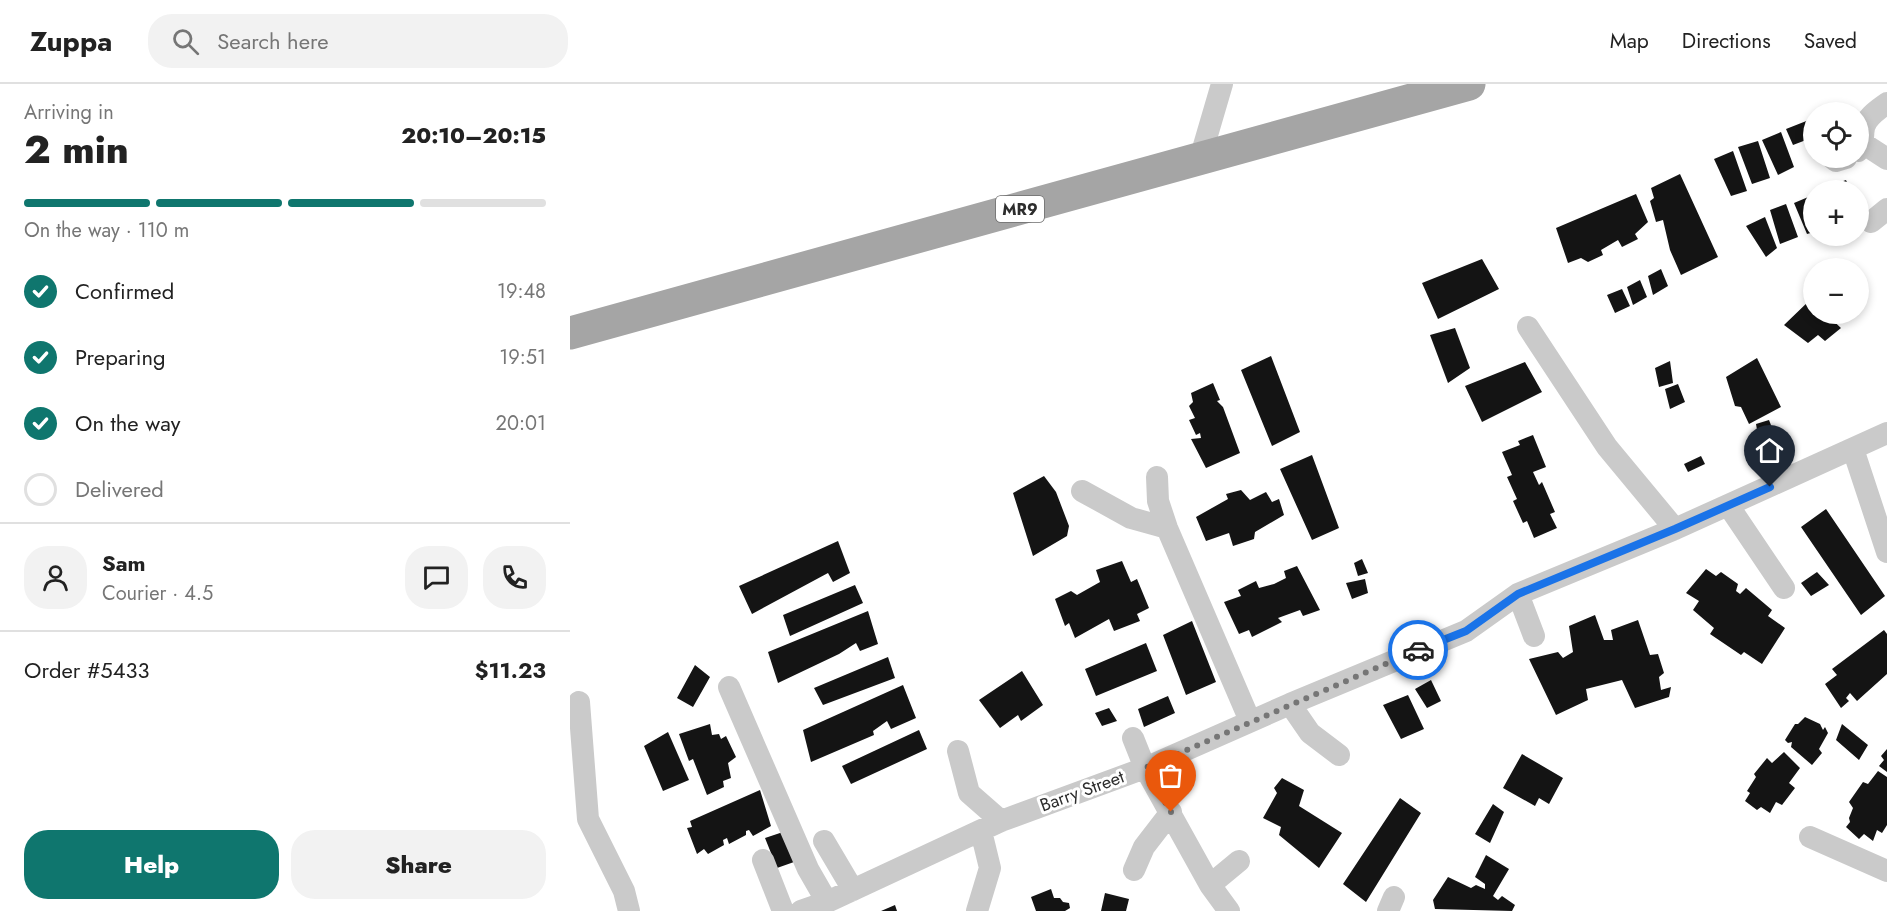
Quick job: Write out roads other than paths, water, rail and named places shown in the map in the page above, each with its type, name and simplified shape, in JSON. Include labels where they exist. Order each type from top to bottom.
[{"type":"main road","name":"MR9","points":[[570,333],[1469,84]]},
{"type":"street","points":[[1200,159],[1222,84]]},
{"type":"street","points":[[1869,119],[1875,111],[1887,103]]},
{"type":"street","points":[[1869,151],[1887,159]]},
{"type":"street","points":[[1528,327],[1607,447],[1675,529]]},
{"type":"street","name":"Barry Street","points":[[801,911],[827,902],[991,826],[1145,768],[1290,704],[1466,631],[1518,594],[1728,506],[1887,433]]},
{"type":"street","points":[[1853,449],[1887,552]]},
{"type":"street","points":[[1156,477],[1158,501],[1167,528],[1251,721]]},
{"type":"street","points":[[1082,491],[1131,518],[1167,528]]},
{"type":"street","points":[[1728,506],[1784,588]]},
{"type":"street","points":[[1518,594],[1534,636]]},
{"type":"street","points":[[729,687],[808,869],[827,902]]},
{"type":"street","points":[[579,702],[588,819],[624,891],[629,911]]},
{"type":"street","points":[[1290,704],[1310,733],[1339,755]]},
{"type":"street","points":[[1134,738],[1145,768],[1210,885],[1229,911]]},
{"type":"street","points":[[958,752],[969,793],[991,826],[990,868],[977,911]]},
{"type":"street","points":[[1134,870],[1144,847],[1171,812]]},
{"type":"street","points":[[1810,837],[1887,871]]},
{"type":"street","points":[[824,841],[853,890]]},
{"type":"street","points":[[763,860],[783,911]]},
{"type":"street","points":[[1210,885],[1239,861]]}]
